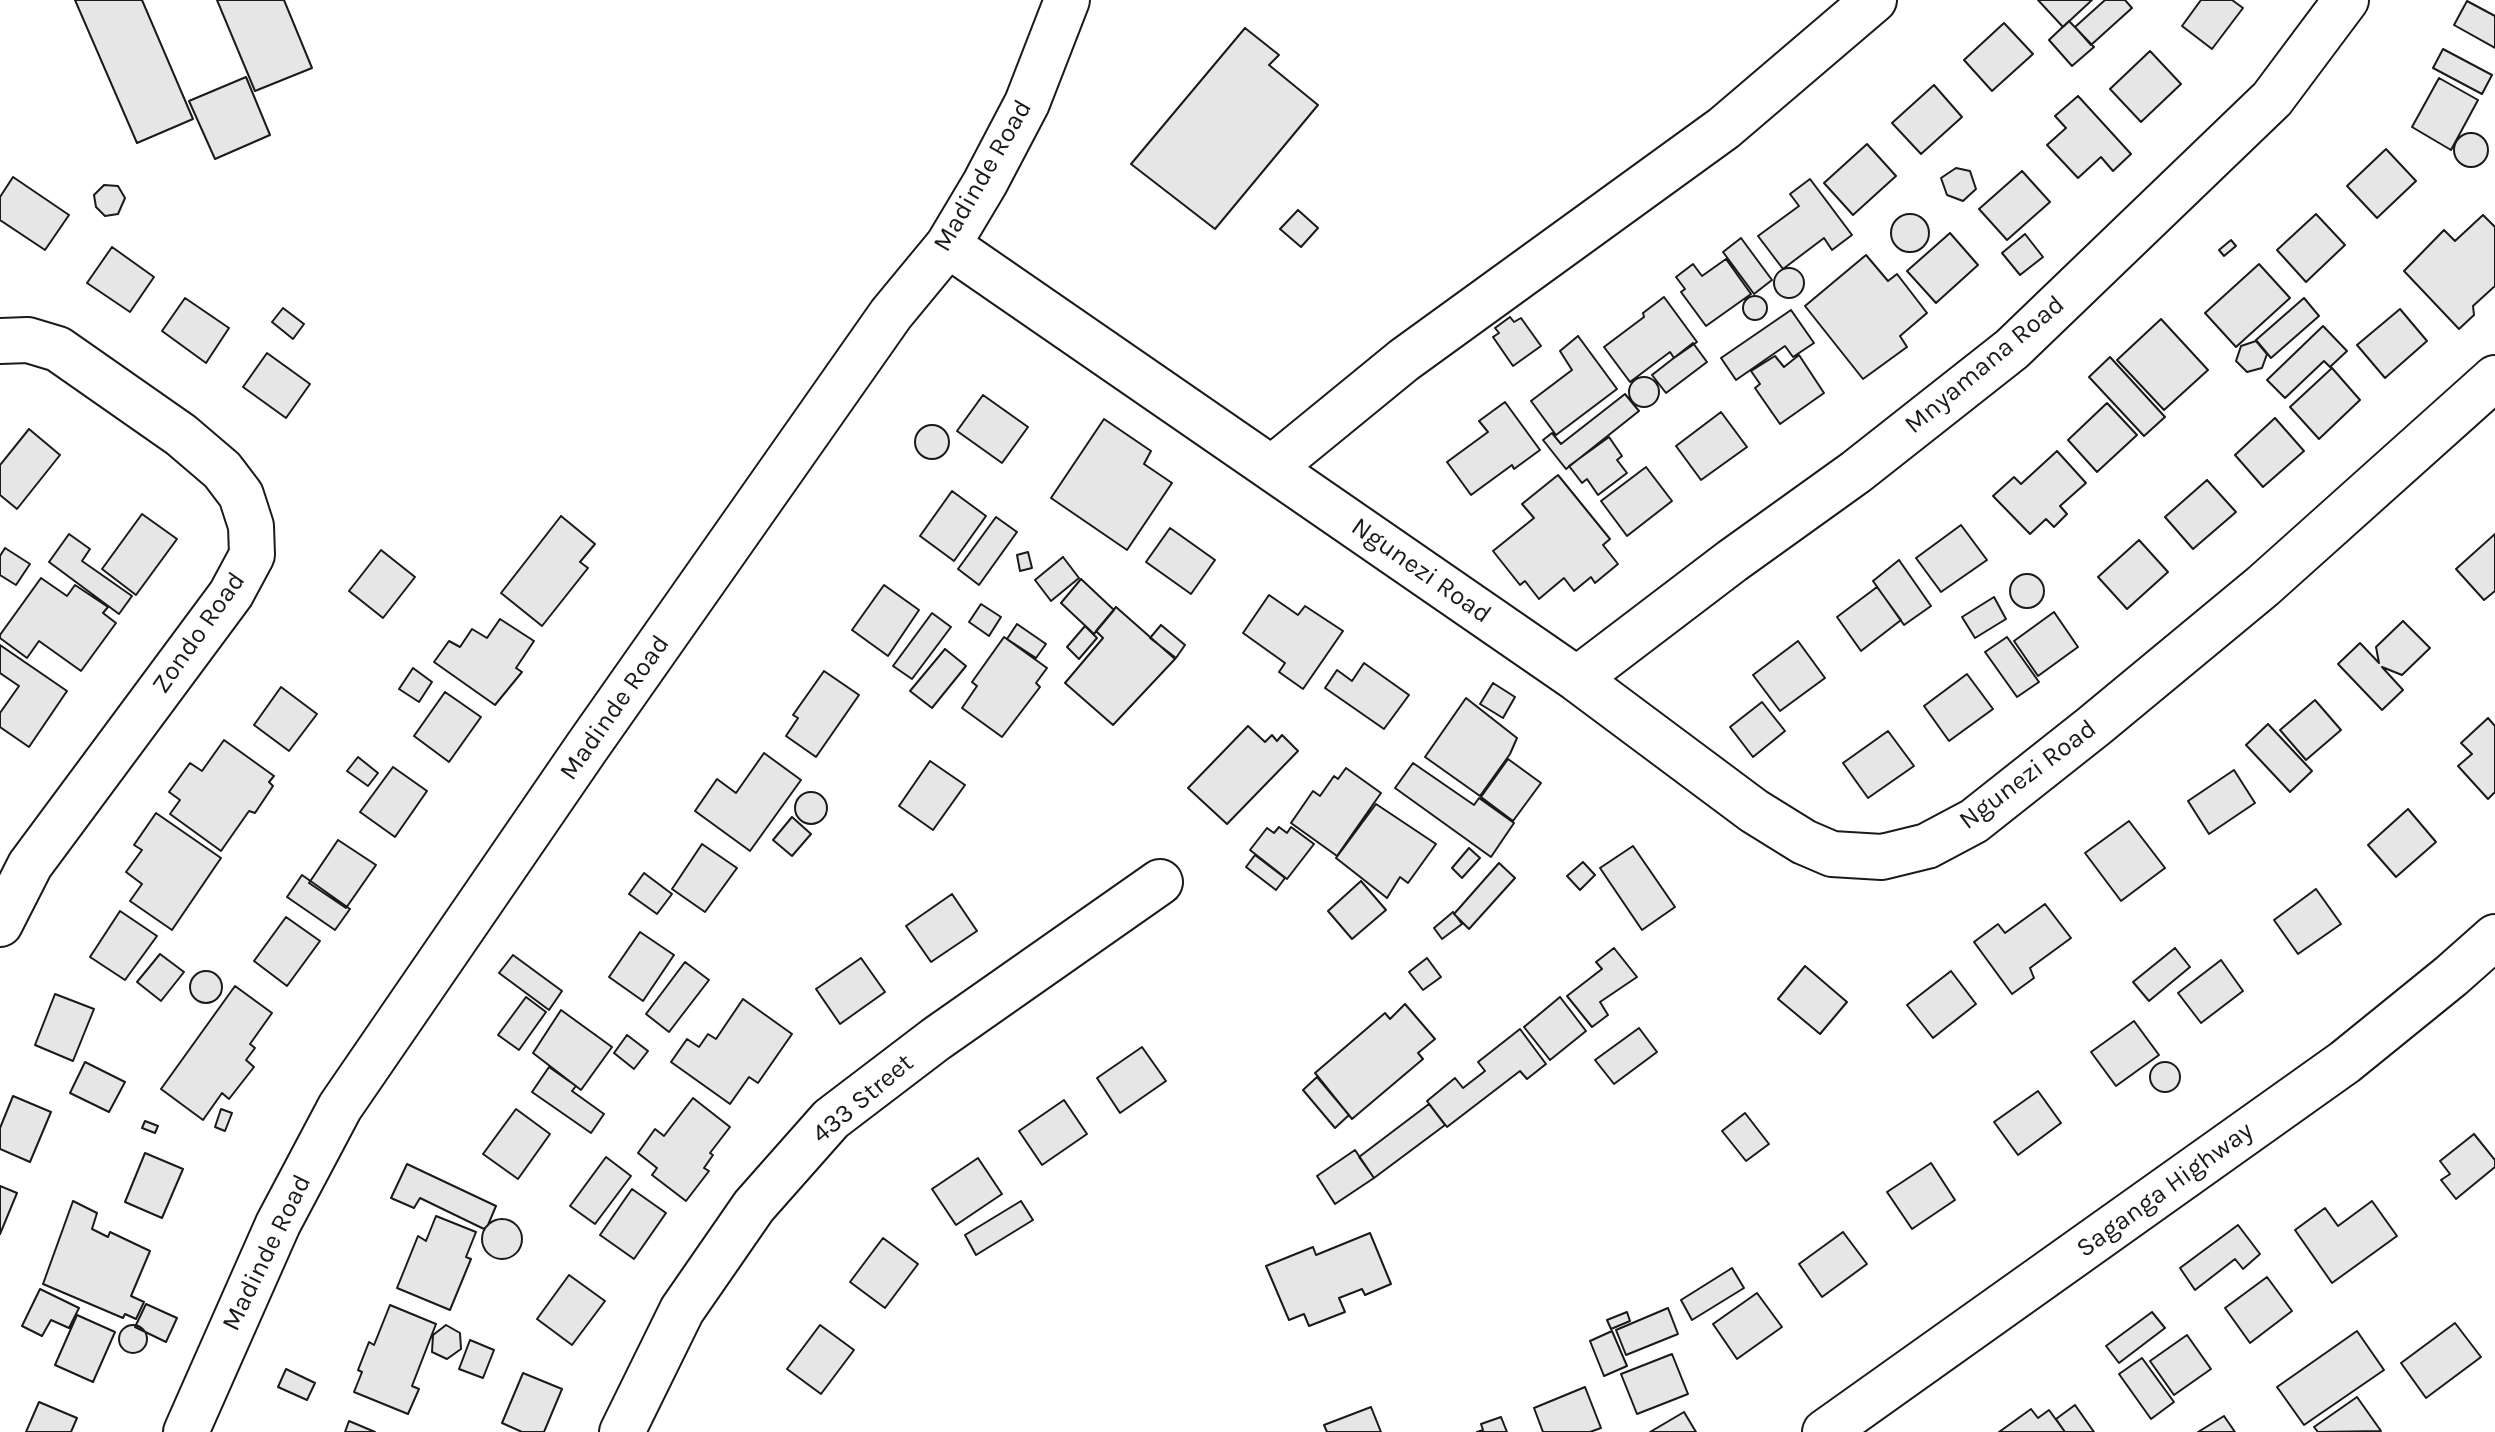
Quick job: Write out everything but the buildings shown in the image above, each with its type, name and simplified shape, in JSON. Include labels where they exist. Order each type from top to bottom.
[{"type":"street","name":"Madinde Road","points":[[186,1432],[278,1224],[340,1107],[587,747],[891,314],[948,245],[1027,103],[1067,0]]},
{"type":"street","points":[[1272,468],[1404,360],[1724,128],[1874,0]]},
{"type":"street","name":"Mnyamana Road","points":[[1577,679],[1732,561],[1856,472],[2012,349],[2272,99],[2346,0]]},
{"type":"street","name":"Ngunezi Road","points":[[948,245],[1577,679],[1754,811],[1804,842],[1832,854],[1882,857],[1927,846],[1974,821],[2263,586],[2495,378]]},
{"type":"street","name":"Zondo Road","points":[[0,924],[30,865],[231,594],[252,555],[251,526],[241,495],[222,470],[181,435],[58,349],[9,331]]},
{"type":"street","name":"433 Street","points":[[622,1432],[682,1310],[754,1206],[831,1119],[936,1039],[1160,882]]},
{"type":"street","name":"Saganga Highway","points":[[1825,1432],[2345,1062],[2495,937]]}]
